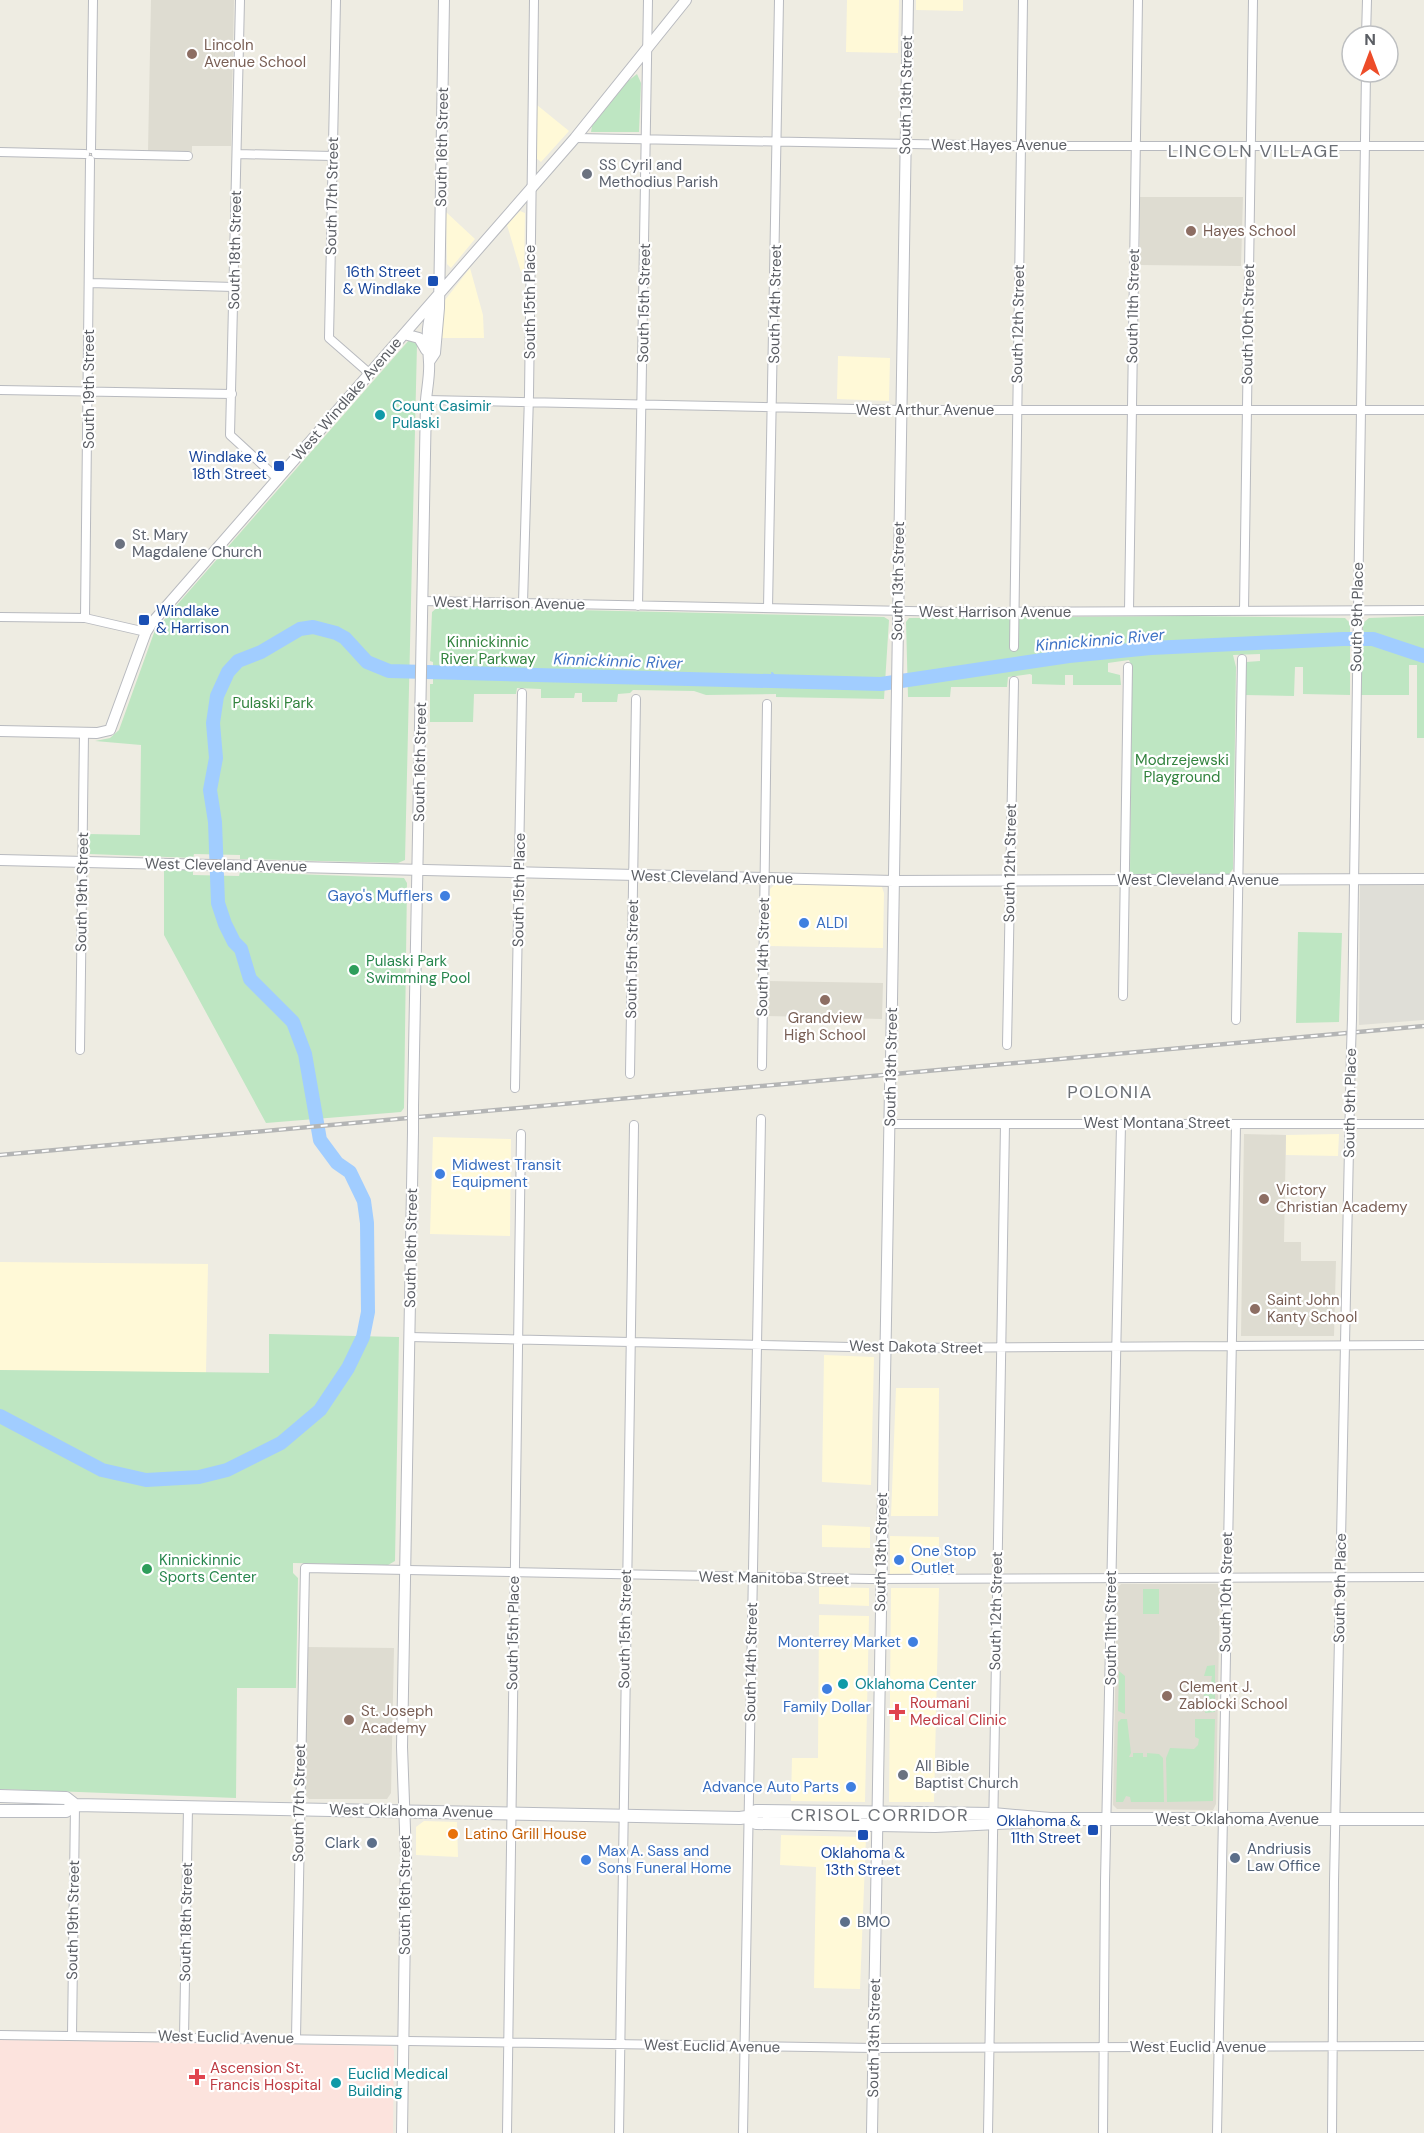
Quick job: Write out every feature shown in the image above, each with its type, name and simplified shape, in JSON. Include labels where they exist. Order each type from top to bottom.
[{"type":"main road","name":"West Oklahoma Avenue","points":[[0,1796],[66,1798],[75,1805]]},
{"type":"main road","name":"West Oklahoma Avenue","points":[[0,1811],[66,1811],[75,1805],[747,1817],[756,1823],[992,1819],[1424,1819]]},
{"type":"street","name":"South 19th Street","points":[[85,618],[93,0]]},
{"type":"street","name":"South 18th Street","points":[[240,0],[231,438],[278,479]]},
{"type":"street","name":"South 17th Street","points":[[336,0],[329,338],[369,373]]},
{"type":"street","name":"South 16th Street","points":[[429,362],[435,353],[439,295],[444,0]]},
{"type":"street","name":"South 15th Place","points":[[523,603],[529,403],[534,0]]},
{"type":"street","name":"South 15th Street","points":[[638,606],[648,0]]},
{"type":"street","name":"West Windlake Avenue","points":[[0,731],[104,733],[113,726],[146,632],[575,138],[648,44],[686,0]]},
{"type":"street","name":"South 14th Street","points":[[768,608],[779,0]]},
{"type":"street","name":"South 13th Street","points":[[872,2133],[908,0]]},
{"type":"street","name":"South 12th Street","points":[[1014,647],[1023,0]]},
{"type":"street","name":"South 11th Street","points":[[1129,611],[1138,0]]},
{"type":"street","name":"South 10th Street","points":[[1244,611],[1253,0]]},
{"type":"street","points":[[1366,24],[1367,0]]},
{"type":"street","name":"South 9th Place","points":[[1332,2133],[1340,1578],[1351,1124],[1365,84]]},
{"type":"street","name":"West Hayes Avenue","points":[[575,138],[1021,146],[1424,146]]},
{"type":"street","points":[[0,152],[188,156]]},
{"type":"street","points":[[237,154],[333,156]]},
{"type":"street","points":[[90,283],[234,287]]},
{"type":"street","name":"South 16th Street","points":[[402,2133],[405,1811],[402,1747],[422,602],[426,400],[429,362],[427,350],[429,316],[439,295]]},
{"type":"street","points":[[404,334],[419,338],[427,350]]},
{"type":"street","points":[[0,390],[232,394]]},
{"type":"street","name":"West Arthur Avenue","points":[[426,400],[901,410],[1424,410]]},
{"type":"street","name":"West Harrison Avenue","points":[[422,602],[1014,612],[1424,610]]},
{"type":"street","points":[[0,617],[85,618],[146,632]]},
{"type":"street","points":[[1236,1020],[1242,659]]},
{"type":"street","points":[[1123,996],[1128,667]]},
{"type":"street","name":"South 12th Street","points":[[1007,1045],[1014,681]]},
{"type":"street","name":"South 15th Place","points":[[515,1088],[522,693]]},
{"type":"street","name":"South 15th Street","points":[[630,1074],[636,699]]},
{"type":"street","name":"South 14th Street","points":[[762,1066],[767,704]]},
{"type":"street","name":"South 19th Street","points":[[80,1050],[84,733]]},
{"type":"street","name":"West Cleveland Avenue","points":[[0,860],[894,881],[1424,879]]},
{"type":"street","name":"South 14th Street","points":[[743,2133],[761,1119]]},
{"type":"street","name":"West Montana Street","points":[[890,1124],[1424,1124]]},
{"type":"street","name":"South 12th Street","points":[[988,2133],[1005,1124]]},
{"type":"street","name":"South 11th Street","points":[[1103,2133],[1115,1347],[1121,1124]]},
{"type":"street","name":"South 10th Street","points":[[1217,2133],[1236,1124]]},
{"type":"street","name":"South 15th Street","points":[[619,2133],[634,1125]]},
{"type":"street","name":"South 15th Place","points":[[507,2133],[521,1134]]},
{"type":"street","name":"West Dakota Street","points":[[409,1337],[885,1348],[1424,1345]]},
{"type":"street","name":"South 17th Street","points":[[296,2038],[305,1568]]},
{"type":"street","name":"West Manitoba Street","points":[[305,1568],[881,1579],[1424,1577]]},
{"type":"street","name":"South 19th Street","points":[[72,2036],[75,1805]]},
{"type":"street","name":"South 18th Street","points":[[184,2037],[188,1807]]},
{"type":"street","name":"West Euclid Avenue","points":[[0,2035],[874,2048],[1424,2046]]},
{"type":"shaded area","name":"Lincoln Avenue School","points":[[151,0],[234,0],[231,146],[192,146],[192,152],[148,151]]},
{"type":"shaded area","points":[[847,0],[899,0],[898,53],[846,52]]},
{"type":"shaded area","points":[[916,0],[963,0],[963,11],[916,10]]},
{"type":"shaded area","points":[[537,105],[569,131],[541,162],[536,158]]},
{"type":"shaded area","name":"Hayes School","points":[[1140,197],[1243,197],[1241,266],[1140,265]]},
{"type":"shaded area","points":[[520,211],[525,213],[524,272],[521,272],[507,225]]},
{"type":"shaded area","points":[[446,212],[475,239],[451,268],[447,264]]},
{"type":"shaded area","points":[[470,268],[483,315],[484,338],[441,338],[445,300]]},
{"type":"shaded area","points":[[838,356],[890,358],[889,401],[837,399]]},
{"type":"shaded area","points":[[775,884],[882,887],[884,893],[883,948],[769,946],[770,889]]},
{"type":"shaded area","points":[[1360,885],[1424,885],[1424,1020],[1359,1025]]},
{"type":"shaded area","name":"Grandview High School","points":[[768,981],[883,983],[882,1019],[768,1016]]},
{"type":"shaded area","name":"Victory Christian Academy","points":[[1244,1134],[1286,1135],[1284,1242],[1301,1242],[1301,1261],[1336,1261],[1334,1336],[1241,1336]]},
{"type":"shaded area","points":[[1339,1134],[1338,1156],[1286,1155],[1286,1135]]},
{"type":"shaded area","points":[[433,1137],[511,1139],[510,1236],[430,1234]]},
{"type":"shaded area","points":[[0,1262],[208,1264],[206,1373],[0,1370]]},
{"type":"shaded area","points":[[824,1355],[874,1357],[871,1485],[822,1482]]},
{"type":"shaded area","points":[[896,1388],[939,1388],[938,1516],[891,1516]]},
{"type":"shaded area","points":[[822,1525],[870,1527],[870,1548],[822,1547]]},
{"type":"shaded area","points":[[890,1536],[939,1537],[939,1573],[890,1574]]},
{"type":"shaded area","name":"Clement J. Zablocki School","points":[[1121,1584],[1220,1584],[1216,1804],[1213,1810],[1117,1809],[1113,1805],[1117,1588]]},
{"type":"shaded area","points":[[819,1587],[869,1588],[869,1606],[819,1604]]},
{"type":"shaded area","points":[[891,1588],[939,1588],[934,1802],[889,1802]]},
{"type":"shaded area","points":[[819,1615],[869,1616],[865,1802],[791,1801],[792,1758],[818,1758]]},
{"type":"shaded area","name":"St. Joseph Academy","points":[[307,1647],[394,1648],[391,1793],[387,1799],[309,1799],[305,1795]]},
{"type":"shaded area","points":[[424,1821],[457,1822],[458,1857],[416,1855],[416,1827]]},
{"type":"shaded area","points":[[781,1835],[866,1837],[860,1989],[814,1988],[816,1867],[780,1865]]},
{"type":"shaded area","name":"Ascension St. Francis Hospital","points":[[0,2040],[391,2046],[394,2051],[393,2133],[0,2133]]},
{"type":"green space","points":[[637,74],[641,83],[639,132],[591,132],[592,126],[628,81]]},
{"type":"green space","name":"Pulaski Park","points":[[410,339],[415,340],[417,344],[405,860],[398,863],[240,859],[240,855],[194,854],[193,858],[90,854],[88,834],[140,835],[141,745],[95,741],[110,738],[119,730],[155,630]]},
{"type":"green space","name":"Kinnickinnic River Parkway","points":[[438,607],[884,617],[889,620],[884,699],[776,697],[776,694],[706,695],[694,691],[633,690],[630,693],[618,694],[617,702],[582,702],[582,693],[575,693],[574,698],[541,698],[541,689],[517,688],[516,694],[474,694],[473,722],[430,722],[430,684],[433,684],[433,662],[430,661],[432,612]]},
{"type":"green space","name":"Modrzejewski Playground","points":[[1187,616],[1345,618],[1350,623],[1350,695],[1303,694],[1303,667],[1295,667],[1294,696],[1245,695],[1246,662],[1260,661],[1260,654],[1233,655],[1236,667],[1233,869],[1229,874],[1134,875],[1130,872],[1132,667],[1129,660],[1108,663],[1108,672],[1120,675],[1121,685],[1073,685],[1073,675],[1065,675],[1065,685],[1032,684],[1030,674],[1008,677],[1007,687],[951,687],[950,697],[908,697],[906,622],[909,618]]},
{"type":"green space","points":[[1424,616],[1424,738],[1417,738],[1417,665],[1409,665],[1409,695],[1361,695],[1363,623],[1369,618]]},
{"type":"green space","points":[[164,869],[193,870],[193,875],[239,876],[240,872],[404,878],[407,883],[404,1108],[401,1112],[266,1123],[164,935]]},
{"type":"green space","points":[[1298,932],[1342,933],[1339,1022],[1296,1023]]},
{"type":"green space","name":"Kinnickinnic Sports Center","points":[[269,1334],[399,1337],[395,1561],[388,1565],[293,1563],[293,1573],[298,1578],[296,1688],[237,1688],[236,1798],[0,1789],[0,1370],[269,1373]]},
{"type":"green space","points":[[1143,1589],[1159,1589],[1159,1614],[1143,1614]]},
{"type":"green space","points":[[1215,1665],[1215,1712],[1205,1713],[1203,1683],[1211,1682],[1212,1676],[1204,1676],[1207,1666]]},
{"type":"green space","points":[[1119,1671],[1125,1676],[1125,1714],[1118,1711]]},
{"type":"green space","points":[[1121,1719],[1127,1719],[1131,1753],[1129,1757],[1133,1757],[1133,1753],[1143,1753],[1143,1757],[1147,1757],[1147,1753],[1159,1754],[1163,1758],[1164,1802],[1131,1802],[1130,1797],[1126,1796],[1123,1802],[1116,1802],[1118,1722]]},
{"type":"green space","points":[[1195,1719],[1215,1719],[1213,1801],[1167,1802],[1166,1758],[1170,1748],[1194,1749],[1198,1745],[1199,1739],[1195,1737]]},
{"type":"waterway","name":"Kinnickinnic River","points":[[0,1416],[102,1470],[146,1480],[199,1477],[227,1470],[281,1443],[320,1410],[348,1368],[363,1337],[368,1312],[367,1223],[364,1201],[350,1172],[337,1163],[320,1140],[305,1054],[293,1022],[250,979],[241,949],[234,942],[218,903],[215,822],[210,790],[216,758],[213,723],[217,696],[228,672],[238,661],[261,652],[300,629],[313,627],[336,633],[345,638],[367,662],[389,671],[881,684],[1069,656],[1151,648],[1373,639],[1424,656]]},
{"type":"waterway","points":[[772,673],[780,682]]},
{"type":"railway","points":[[0,1155],[1424,1026]]},
{"type":"place","name":"Lincoln Avenue School","points":[[192,54]]},
{"type":"place","name":"SS Cyril and Methodius Parish","points":[[587,174]]},
{"type":"place","name":"Hayes School","points":[[1191,231]]},
{"type":"place","name":"16th Street & Windlake","points":[[433,281]]},
{"type":"place","name":"Count Casimir Pulaski","points":[[380,415]]},
{"type":"place","name":"Windlake & 18th Street","points":[[279,466]]},
{"type":"place","name":"St. Mary Magdalene Church","points":[[120,544]]},
{"type":"place","name":"Windlake & Harrison","points":[[144,620]]},
{"type":"place","name":"Gayo's Mufflers","points":[[445,896]]},
{"type":"place","name":"ALDI","points":[[804,923]]},
{"type":"place","name":"Pulaski Park Swimming Pool","points":[[354,970]]},
{"type":"place","name":"Grandview High School","points":[[825,1000]]},
{"type":"place","name":"Midwest Transit Equipment","points":[[440,1174]]},
{"type":"place","name":"Victory Christian Academy","points":[[1264,1199]]},
{"type":"place","name":"Saint John Kanty School","points":[[1255,1309]]},
{"type":"place","name":"One Stop Outlet","points":[[899,1560]]},
{"type":"place","name":"Kinnickinnic Sports Center","points":[[147,1569]]},
{"type":"place","name":"Monterrey Market","points":[[913,1642]]},
{"type":"place","name":"Oklahoma Center","points":[[843,1684]]},
{"type":"place","name":"Family Dollar","points":[[827,1689]]},
{"type":"place","name":"Clement J. Zablocki School","points":[[1167,1696]]},
{"type":"place","name":"Roumani Medical Clinic","points":[[897,1712]]},
{"type":"place","name":"St. Joseph Academy","points":[[349,1720]]},
{"type":"place","name":"All Bible Baptist Church","points":[[903,1775]]},
{"type":"place","name":"Advance Auto Parts","points":[[851,1787]]},
{"type":"place","name":"Oklahoma & 11th Street","points":[[1093,1830]]},
{"type":"place","name":"Latino Grill House","points":[[453,1834]]},
{"type":"place","name":"Oklahoma & 13th Street","points":[[863,1835]]},
{"type":"place","name":"Clark","points":[[372,1843]]},
{"type":"place","name":"Andriusis Law Office","points":[[1235,1858]]},
{"type":"place","name":"Max A. Sass and Sons Funeral Home","points":[[586,1860]]},
{"type":"place","name":"BMO","points":[[845,1922]]},
{"type":"place","name":"Ascension St. Francis Hospital","points":[[197,2077]]},
{"type":"place","name":"Euclid Medical Building","points":[[336,2083]]},
{"type":"district","name":"LINCOLN VILLAGE","points":[[1254,151]]},
{"type":"district","name":"POLONIA","points":[[1110,1092]]},
{"type":"district","name":"CRISOL CORRIDOR","points":[[880,1815]]}]
